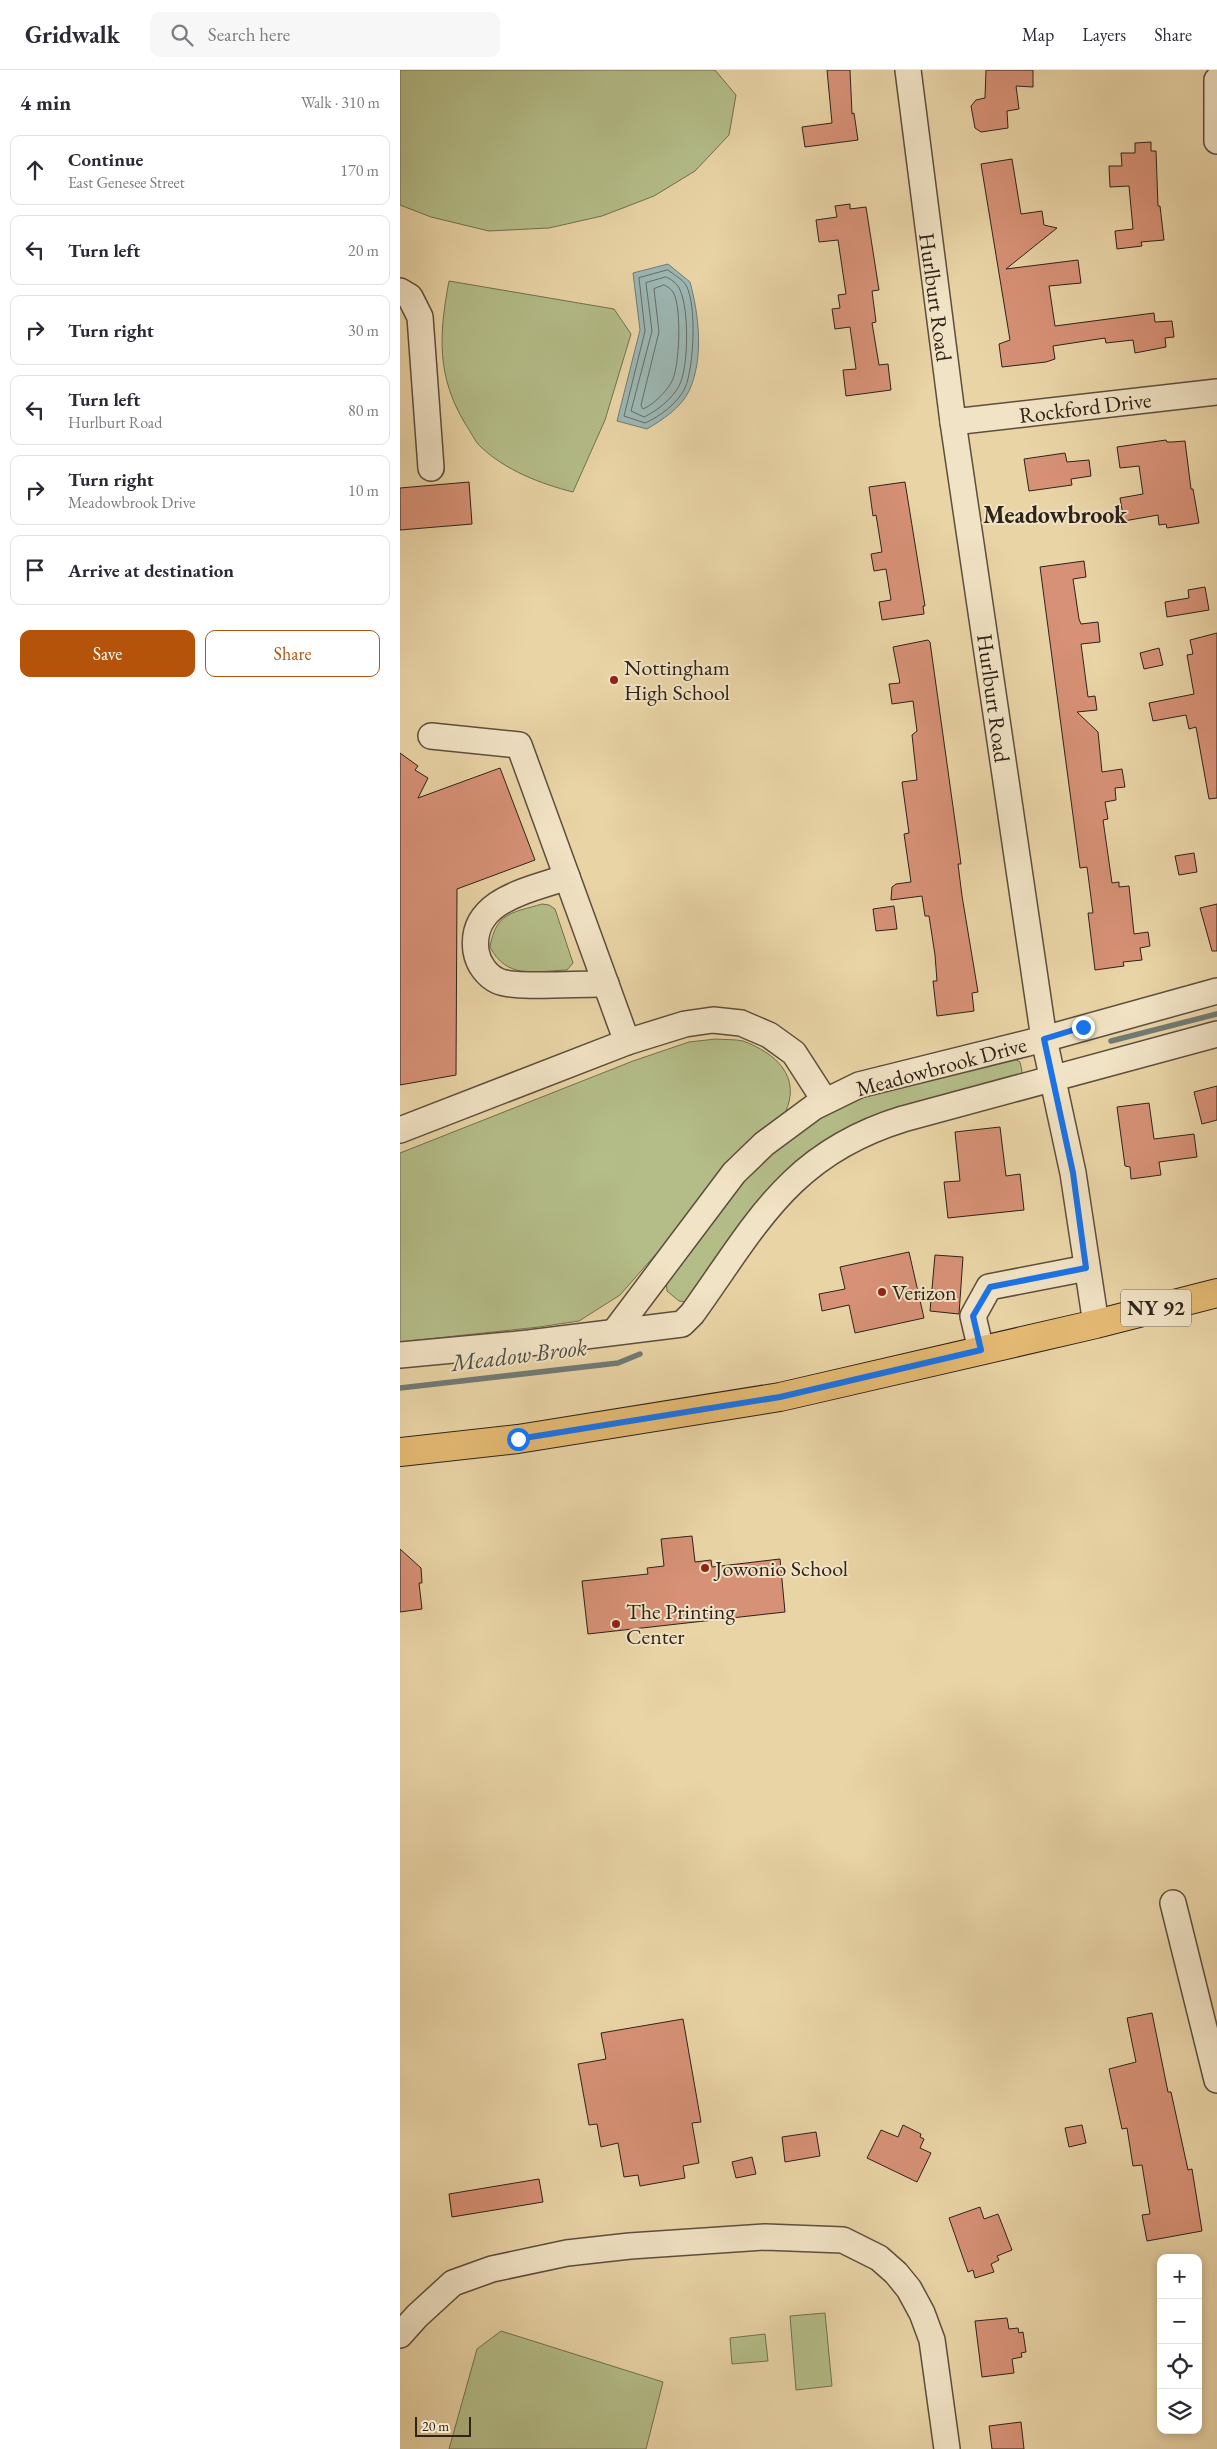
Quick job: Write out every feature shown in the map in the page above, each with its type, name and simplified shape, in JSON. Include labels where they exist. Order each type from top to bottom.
[{"type":"main road","name":"NY 92","points":[[400,1452],[518,1439],[780,1397],[1096,1324],[1217,1293]]},
{"type":"street","name":"Hurlburt Road","points":[[908,70],[953,422],[1044,1039],[1073,1173],[1096,1324]]},
{"type":"street","points":[[1217,80],[1217,141]]},
{"type":"street","points":[[400,291],[410,297],[420,317],[431,468]]},
{"type":"street","name":"Rockford Drive","points":[[953,422],[1217,392]]},
{"type":"street","points":[[431,736],[519,746],[627,1042]]},
{"type":"street","points":[[567,877],[514,895],[490,909],[480,920],[476,931],[478,960],[488,974],[499,981],[517,984],[606,984]]},
{"type":"street","name":"Meadowbrook Drive","points":[[616,1331],[734,1173],[764,1144],[814,1107],[859,1085],[1044,1039],[1217,991]]},
{"type":"street","points":[[400,1130],[627,1042],[685,1024],[713,1020],[741,1023],[769,1036],[794,1053],[825,1102]]},
{"type":"street","name":"Meadowbrook Drive","points":[[400,1355],[529,1343],[682,1324],[692,1314],[771,1203],[803,1170],[849,1140],[876,1128],[1217,1034]]},
{"type":"street","points":[[981,1350],[973,1316],[990,1287],[1086,1268]]},
{"type":"street","points":[[1174,1903],[1217,2080]]},
{"type":"street","points":[[400,2335],[416,2316],[453,2283],[492,2268],[567,2252],[630,2246],[764,2237],[843,2240],[878,2258],[890,2268],[909,2289],[922,2313],[932,2340],[947,2449]]},
{"type":"green space","points":[[400,70],[715,70],[736,95],[729,135],[695,171],[654,196],[602,216],[549,228],[489,231],[431,217],[400,205]]},
{"type":"green space","points":[[449,281],[614,309],[631,334],[605,420],[573,492],[548,485],[501,463],[479,445],[466,425],[449,389],[442,354],[443,319]]},
{"type":"green space","points":[[542,904],[549,905],[555,909],[573,963],[567,970],[533,972],[513,969],[505,965],[497,958],[490,947],[496,927],[501,920],[514,912]]},
{"type":"green space","points":[[716,1039],[743,1041],[755,1046],[766,1052],[783,1068],[790,1088],[785,1113],[692,1213],[620,1295],[579,1321],[400,1342],[400,1153],[633,1061],[689,1042]]},
{"type":"green space","points":[[1013,1058],[1020,1062],[1021,1076],[872,1121],[686,1302],[679,1301],[667,1291],[666,1281],[714,1213],[765,1154],[836,1107],[865,1096]]},
{"type":"green space","points":[[825,2313],[832,2386],[796,2390],[790,2316]]},
{"type":"green space","points":[[501,2331],[663,2382],[646,2449],[449,2449],[477,2349]]},
{"type":"green space","points":[[765,2334],[768,2361],[732,2364],[730,2338]]},
{"type":"water","points":[[668,264],[690,282],[698,323],[697,365],[686,397],[665,418],[647,429],[617,421],[640,330],[633,273]]},
{"type":"building","points":[[827,70],[850,70],[852,114],[854,113],[858,140],[805,147],[802,127],[832,123]]},
{"type":"building","points":[[986,70],[1033,70],[1033,87],[1016,86],[1019,109],[1007,111],[1008,128],[981,132],[975,128],[971,106],[976,100],[985,98]]},
{"type":"building","points":[[1151,142],[1151,151],[1156,151],[1158,206],[1160,206],[1164,240],[1141,242],[1142,246],[1117,249],[1115,231],[1133,229],[1129,186],[1110,187],[1109,166],[1122,166],[1121,153],[1135,153],[1135,143]]},
{"type":"building","points":[[1012,159],[1021,214],[1042,211],[1044,225],[1057,228],[1006,269],[1078,260],[1081,283],[1049,286],[1055,326],[1154,313],[1155,322],[1172,321],[1174,337],[1165,338],[1166,347],[1135,353],[1133,340],[1106,343],[1105,338],[1053,346],[1055,359],[1046,362],[1002,367],[999,344],[1010,340],[981,164]]},
{"type":"building","points":[[850,204],[850,209],[866,207],[879,290],[872,291],[876,322],[872,323],[879,365],[888,364],[891,390],[846,396],[843,370],[856,369],[850,327],[835,329],[832,309],[840,308],[838,295],[846,294],[838,240],[819,242],[816,220],[837,217],[835,206]]},
{"type":"building","points":[[1166,440],[1167,442],[1185,441],[1191,489],[1193,489],[1199,523],[1167,528],[1166,524],[1159,525],[1158,515],[1124,521],[1120,498],[1143,494],[1139,466],[1120,468],[1117,447]]},
{"type":"building","points":[[1065,453],[1067,462],[1089,460],[1091,476],[1071,479],[1072,485],[1029,491],[1024,459]]},
{"type":"building","points":[[469,482],[472,524],[400,530],[400,488]]},
{"type":"building","points":[[905,482],[925,606],[923,606],[924,614],[882,620],[879,602],[891,600],[886,569],[874,571],[871,554],[882,552],[876,515],[873,516],[869,487]]},
{"type":"building","points":[[1084,561],[1086,577],[1073,579],[1081,624],[1098,622],[1100,642],[1081,644],[1088,697],[1095,696],[1097,710],[1077,712],[1098,732],[1102,772],[1122,769],[1125,787],[1115,788],[1116,800],[1105,802],[1108,819],[1103,820],[1112,883],[1119,882],[1119,887],[1129,886],[1134,934],[1148,932],[1150,946],[1140,948],[1142,960],[1123,962],[1124,966],[1095,970],[1088,913],[1093,913],[1087,867],[1080,868],[1040,567]]},
{"type":"building","points":[[1205,587],[1209,610],[1167,617],[1165,602],[1189,598],[1188,590]]},
{"type":"building","points":[[1217,633],[1217,798],[1209,799],[1196,727],[1189,729],[1186,715],[1153,721],[1149,703],[1194,694],[1187,655],[1193,654],[1190,640]]},
{"type":"building","points":[[928,640],[930,642],[961,864],[958,864],[962,896],[978,992],[972,993],[974,1011],[937,1016],[933,981],[937,981],[935,955],[929,916],[925,916],[922,896],[891,900],[892,887],[896,884],[911,882],[904,834],[909,833],[902,782],[917,780],[912,735],[917,731],[913,701],[892,704],[889,684],[900,683],[893,647]]},
{"type":"building","points":[[1159,648],[1163,665],[1144,669],[1140,653]]},
{"type":"building","points":[[400,753],[418,766],[415,770],[428,778],[418,798],[500,768],[535,860],[457,889],[456,1075],[400,1085]]},
{"type":"building","points":[[1194,853],[1197,872],[1179,875],[1175,856]]},
{"type":"building","points":[[1217,904],[1217,951],[1212,951],[1200,908]]},
{"type":"building","points":[[894,906],[897,929],[876,931],[873,909]]},
{"type":"building","points":[[1217,1086],[1217,1120],[1202,1124],[1194,1092]]},
{"type":"building","points":[[1149,1103],[1154,1139],[1194,1134],[1197,1157],[1159,1162],[1161,1175],[1131,1179],[1130,1167],[1125,1166],[1117,1107]]},
{"type":"building","points":[[1000,1127],[1006,1176],[1020,1174],[1024,1210],[948,1218],[944,1182],[960,1181],[955,1132]]},
{"type":"building","name":"Verizon","points":[[909,1252],[924,1318],[855,1333],[849,1305],[822,1311],[819,1294],[845,1289],[840,1267]]},
{"type":"building","points":[[935,1255],[963,1257],[959,1314],[930,1311]]},
{"type":"building","points":[[692,1536],[695,1562],[711,1560],[712,1567],[780,1559],[785,1612],[588,1634],[582,1581],[648,1574],[647,1568],[664,1566],[661,1539]]},
{"type":"building","points":[[400,1549],[421,1568],[422,1583],[419,1583],[422,1609],[400,1612]]},
{"type":"building","points":[[1152,2013],[1168,2092],[1171,2092],[1188,2170],[1192,2169],[1202,2231],[1147,2241],[1142,2215],[1150,2214],[1142,2165],[1133,2166],[1127,2128],[1122,2129],[1109,2069],[1136,2062],[1127,2018]]},
{"type":"building","points":[[683,2019],[701,2122],[692,2123],[699,2163],[683,2166],[685,2178],[640,2186],[638,2175],[624,2177],[618,2143],[601,2147],[597,2124],[589,2125],[578,2064],[606,2059],[601,2033]]},
{"type":"building","points":[[903,2125],[921,2134],[920,2137],[924,2139],[920,2148],[931,2153],[917,2182],[867,2158],[881,2130],[898,2137]]},
{"type":"building","points":[[1082,2125],[1086,2143],[1069,2147],[1065,2128]]},
{"type":"building","points":[[816,2132],[820,2156],[785,2162],[782,2137]]},
{"type":"building","points":[[752,2157],[756,2174],[736,2178],[732,2162]]},
{"type":"building","points":[[539,2179],[543,2202],[452,2217],[449,2194]]},
{"type":"building","points":[[980,2207],[984,2219],[998,2214],[1012,2250],[997,2256],[999,2260],[991,2264],[994,2272],[975,2278],[973,2270],[968,2272],[949,2218]]},
{"type":"building","points":[[1007,2318],[1009,2329],[1018,2328],[1019,2333],[1023,2332],[1026,2352],[1021,2353],[1022,2357],[1012,2359],[1014,2373],[982,2377],[975,2321]]},
{"type":"building","points":[[1021,2422],[1024,2449],[992,2449],[989,2426]]},
{"type":"waterway","name":"Meadow Brook","points":[[1111,1041],[1217,1014]]},
{"type":"waterway","name":"Meadow Brook","points":[[400,1388],[618,1363],[640,1354]]},
{"type":"place","name":"Nottingham High School","points":[[614,680]]},
{"type":"place","name":"Verizon","points":[[882,1292]]},
{"type":"place","name":"Jowonio School","points":[[705,1568]]},
{"type":"place","name":"The Printing Center","points":[[616,1624]]},
{"type":"district","name":"Meadowbrook","points":[[1055,515]]},
{"type":"route","points":[[518,1439],[780,1397],[981,1350],[973,1316],[990,1287],[1086,1268],[1073,1173],[1044,1039],[1083,1027]]}]
